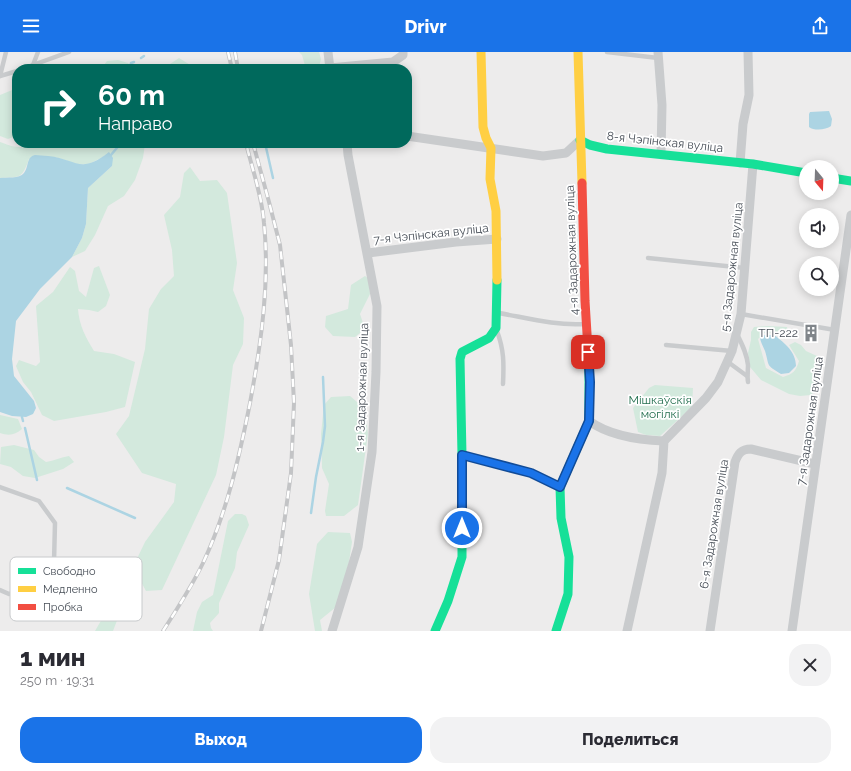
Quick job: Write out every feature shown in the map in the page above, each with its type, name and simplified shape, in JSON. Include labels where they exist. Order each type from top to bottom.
[{"type":"street","points":[[328,52],[329,64]]},
{"type":"street","points":[[375,64],[393,62],[403,55],[403,52]]},
{"type":"street","points":[[435,631],[448,601],[462,557],[460,359],[462,352],[489,338],[496,328],[496,211],[490,179],[491,148],[483,127],[481,52]]},
{"type":"street","name":"4-я Задарожная вуліца","points":[[556,631],[568,594],[569,557],[562,518],[560,487],[589,421],[590,382],[586,323],[578,52]]},
{"type":"street","points":[[740,163],[743,124],[749,95],[748,52]]},
{"type":"street","points":[[658,55],[662,105],[661,154]]},
{"type":"street","points":[[412,137],[543,156],[566,153],[580,140]]},
{"type":"street","name":"8-я Чэпінская вуліца","points":[[580,140],[590,145],[607,149],[753,164],[799,172]]},
{"type":"street","name":"1-я Задарожная вуліца","points":[[332,631],[358,547],[372,452],[376,372],[377,306],[347,148]]},
{"type":"street","name":"5-я Задарожная вуліца","points":[[664,442],[706,398],[718,382],[732,351],[741,314],[753,164]]},
{"type":"street","points":[[839,179],[851,181]]},
{"type":"street","name":"7-я Задарожная вуліца","points":[[792,631],[851,215]]},
{"type":"street","name":"7-я Чэпінская вуліца","points":[[368,253],[456,242],[497,239]]},
{"type":"street","points":[[589,421],[599,428],[642,440],[664,442],[662,473],[627,631]]},
{"type":"street","name":"6-я Задарожная вуліца","points":[[710,631],[735,462],[738,454],[745,449],[751,449],[815,464]]},
{"type":"lane","points":[[0,76],[6,52]]},
{"type":"lane","points":[[33,64],[38,52]]},
{"type":"lane","points":[[36,64],[69,52]]},
{"type":"lane","points":[[607,52],[658,55]]},
{"type":"lane","points":[[0,76],[12,72]]},
{"type":"lane","points":[[648,258],[745,268]]},
{"type":"lane","points":[[497,313],[546,322],[574,324],[586,323]]},
{"type":"lane","points":[[741,314],[835,330]]},
{"type":"lane","points":[[496,328],[505,363],[503,384]]},
{"type":"lane","points":[[737,334],[747,357],[748,382]]},
{"type":"lane","points":[[666,345],[732,351]]},
{"type":"lane","points":[[728,362],[747,376]]},
{"type":"lane","points":[[462,455],[531,473],[560,487]]},
{"type":"lane","points":[[0,487],[40,501],[55,522],[54,557]]},
{"type":"lane","points":[[0,590],[10,594]]},
{"type":"green space","points":[[299,52],[319,52],[321,59],[320,64],[305,64],[302,55]]},
{"type":"green space","points":[[179,58],[189,64],[170,64]]},
{"type":"green space","points":[[118,60],[129,64],[105,64],[107,61]]},
{"type":"green space","points":[[12,90],[12,138],[8,139],[0,136],[0,95]]},
{"type":"green space","points":[[0,142],[12,146],[12,148],[144,148],[143,158],[135,180],[124,196],[108,206],[95,235],[85,251],[72,257],[82,238],[86,224],[88,188],[112,166],[109,153],[89,164],[76,164],[55,157],[29,159],[22,174],[19,176],[0,178]]},
{"type":"green space","points":[[190,167],[200,181],[217,180],[227,193],[237,263],[233,290],[244,318],[243,344],[233,365],[224,437],[216,475],[162,590],[146,591],[142,584],[142,557],[138,557],[145,542],[174,502],[176,484],[142,473],[116,434],[129,416],[145,349],[149,309],[161,289],[174,276],[172,250],[164,215],[180,197],[184,173]]},
{"type":"green space","points":[[99,266],[110,295],[106,306],[98,312],[78,309],[79,315],[83,331],[94,351],[114,354],[135,362],[125,407],[106,412],[54,421],[42,415],[31,392],[23,382],[16,366],[19,360],[36,366],[40,362],[36,306],[53,292],[70,267],[75,271],[79,291],[86,297],[94,268]]},
{"type":"green space","points":[[365,276],[369,279],[370,294],[360,314],[365,329],[355,337],[333,336],[325,327],[326,316],[348,309],[351,285]]},
{"type":"green space","points":[[754,327],[787,327],[788,333],[784,339],[775,333],[764,333],[758,339],[766,368],[783,377],[794,372],[799,361],[789,345],[795,342],[801,345],[806,351],[817,356],[818,379],[816,389],[811,395],[800,396],[789,394],[761,380],[750,367],[748,353],[751,332]]},
{"type":"green space","name":"Мішкаўскія могілкі","points":[[655,385],[693,388],[692,407],[660,436],[646,435],[638,432],[633,408],[649,388]]},
{"type":"green space","points":[[350,396],[364,408],[368,433],[358,505],[344,516],[326,516],[325,511],[329,484],[322,468],[321,434],[324,405],[331,397]]},
{"type":"green space","points":[[0,415],[18,419],[22,429],[17,433],[12,434],[0,433]]},
{"type":"green space","points":[[14,445],[34,450],[39,457],[46,462],[69,456],[74,462],[63,469],[35,478],[23,476],[11,467],[0,464],[1,447]]},
{"type":"green space","points":[[235,514],[242,514],[246,516],[249,525],[237,552],[235,568],[219,603],[219,613],[210,623],[213,631],[193,631],[197,612],[202,602],[213,595],[228,521]]},
{"type":"green space","points":[[328,532],[350,533],[352,542],[349,562],[336,607],[320,620],[322,631],[315,631],[309,594],[317,544]]},
{"type":"green space","points":[[101,621],[117,621],[113,631],[95,631]]},
{"type":"water","points":[[829,111],[832,119],[831,126],[820,130],[809,127],[810,112]]},
{"type":"water","points":[[109,152],[113,158],[112,166],[88,188],[86,224],[82,238],[72,257],[40,289],[16,321],[12,359],[14,376],[34,401],[36,408],[33,414],[26,417],[12,416],[0,412],[0,178],[22,175],[26,171],[30,158],[35,155],[48,156],[78,164],[85,164],[99,159]]},
{"type":"water","points":[[765,335],[774,335],[792,352],[796,361],[796,366],[789,373],[781,374],[769,365],[760,338]]},
{"type":"waterway","points":[[131,64],[134,62]]},
{"type":"waterway","points":[[111,155],[117,148]]},
{"type":"waterway","points":[[266,148],[273,178]]},
{"type":"waterway","points":[[311,513],[325,426],[323,377]]},
{"type":"waterway","points":[[22,417],[23,421]]},
{"type":"waterway","points":[[25,428],[37,480]]},
{"type":"waterway","points":[[67,488],[135,518]]},
{"type":"railway","points":[[228,52],[231,64]]},
{"type":"railway","points":[[235,52],[237,64]]},
{"type":"railway","points":[[163,631],[199,572],[219,524],[237,464],[254,381],[261,336],[265,291],[266,246],[261,202],[247,148]]},
{"type":"railway","points":[[254,148],[280,245],[291,345],[294,403],[291,473],[279,560],[261,631]]},
{"type":"traffic: fast","points":[[580,140],[590,145],[607,149],[753,164],[799,172]]},
{"type":"traffic: fast","points":[[839,179],[851,181]]},
{"type":"traffic: fast","points":[[435,631],[448,601],[462,557],[460,359],[462,352],[489,338],[496,328],[497,280]]},
{"type":"traffic: fast","points":[[556,631],[568,594],[569,557],[561,518],[560,487],[589,421],[589,366]]},
{"type":"traffic: slow","points":[[481,52],[483,127],[491,148],[490,179],[496,211],[497,280]]},
{"type":"traffic: slow","points":[[578,52],[582,183]]},
{"type":"traffic: jam","points":[[582,183],[585,301],[589,366]]},
{"type":"place","name":"ТП-222","points":[[811,333]]},
{"type":"route","points":[[462,528],[462,455],[531,473],[560,487],[589,421],[590,382],[588,352]]}]
